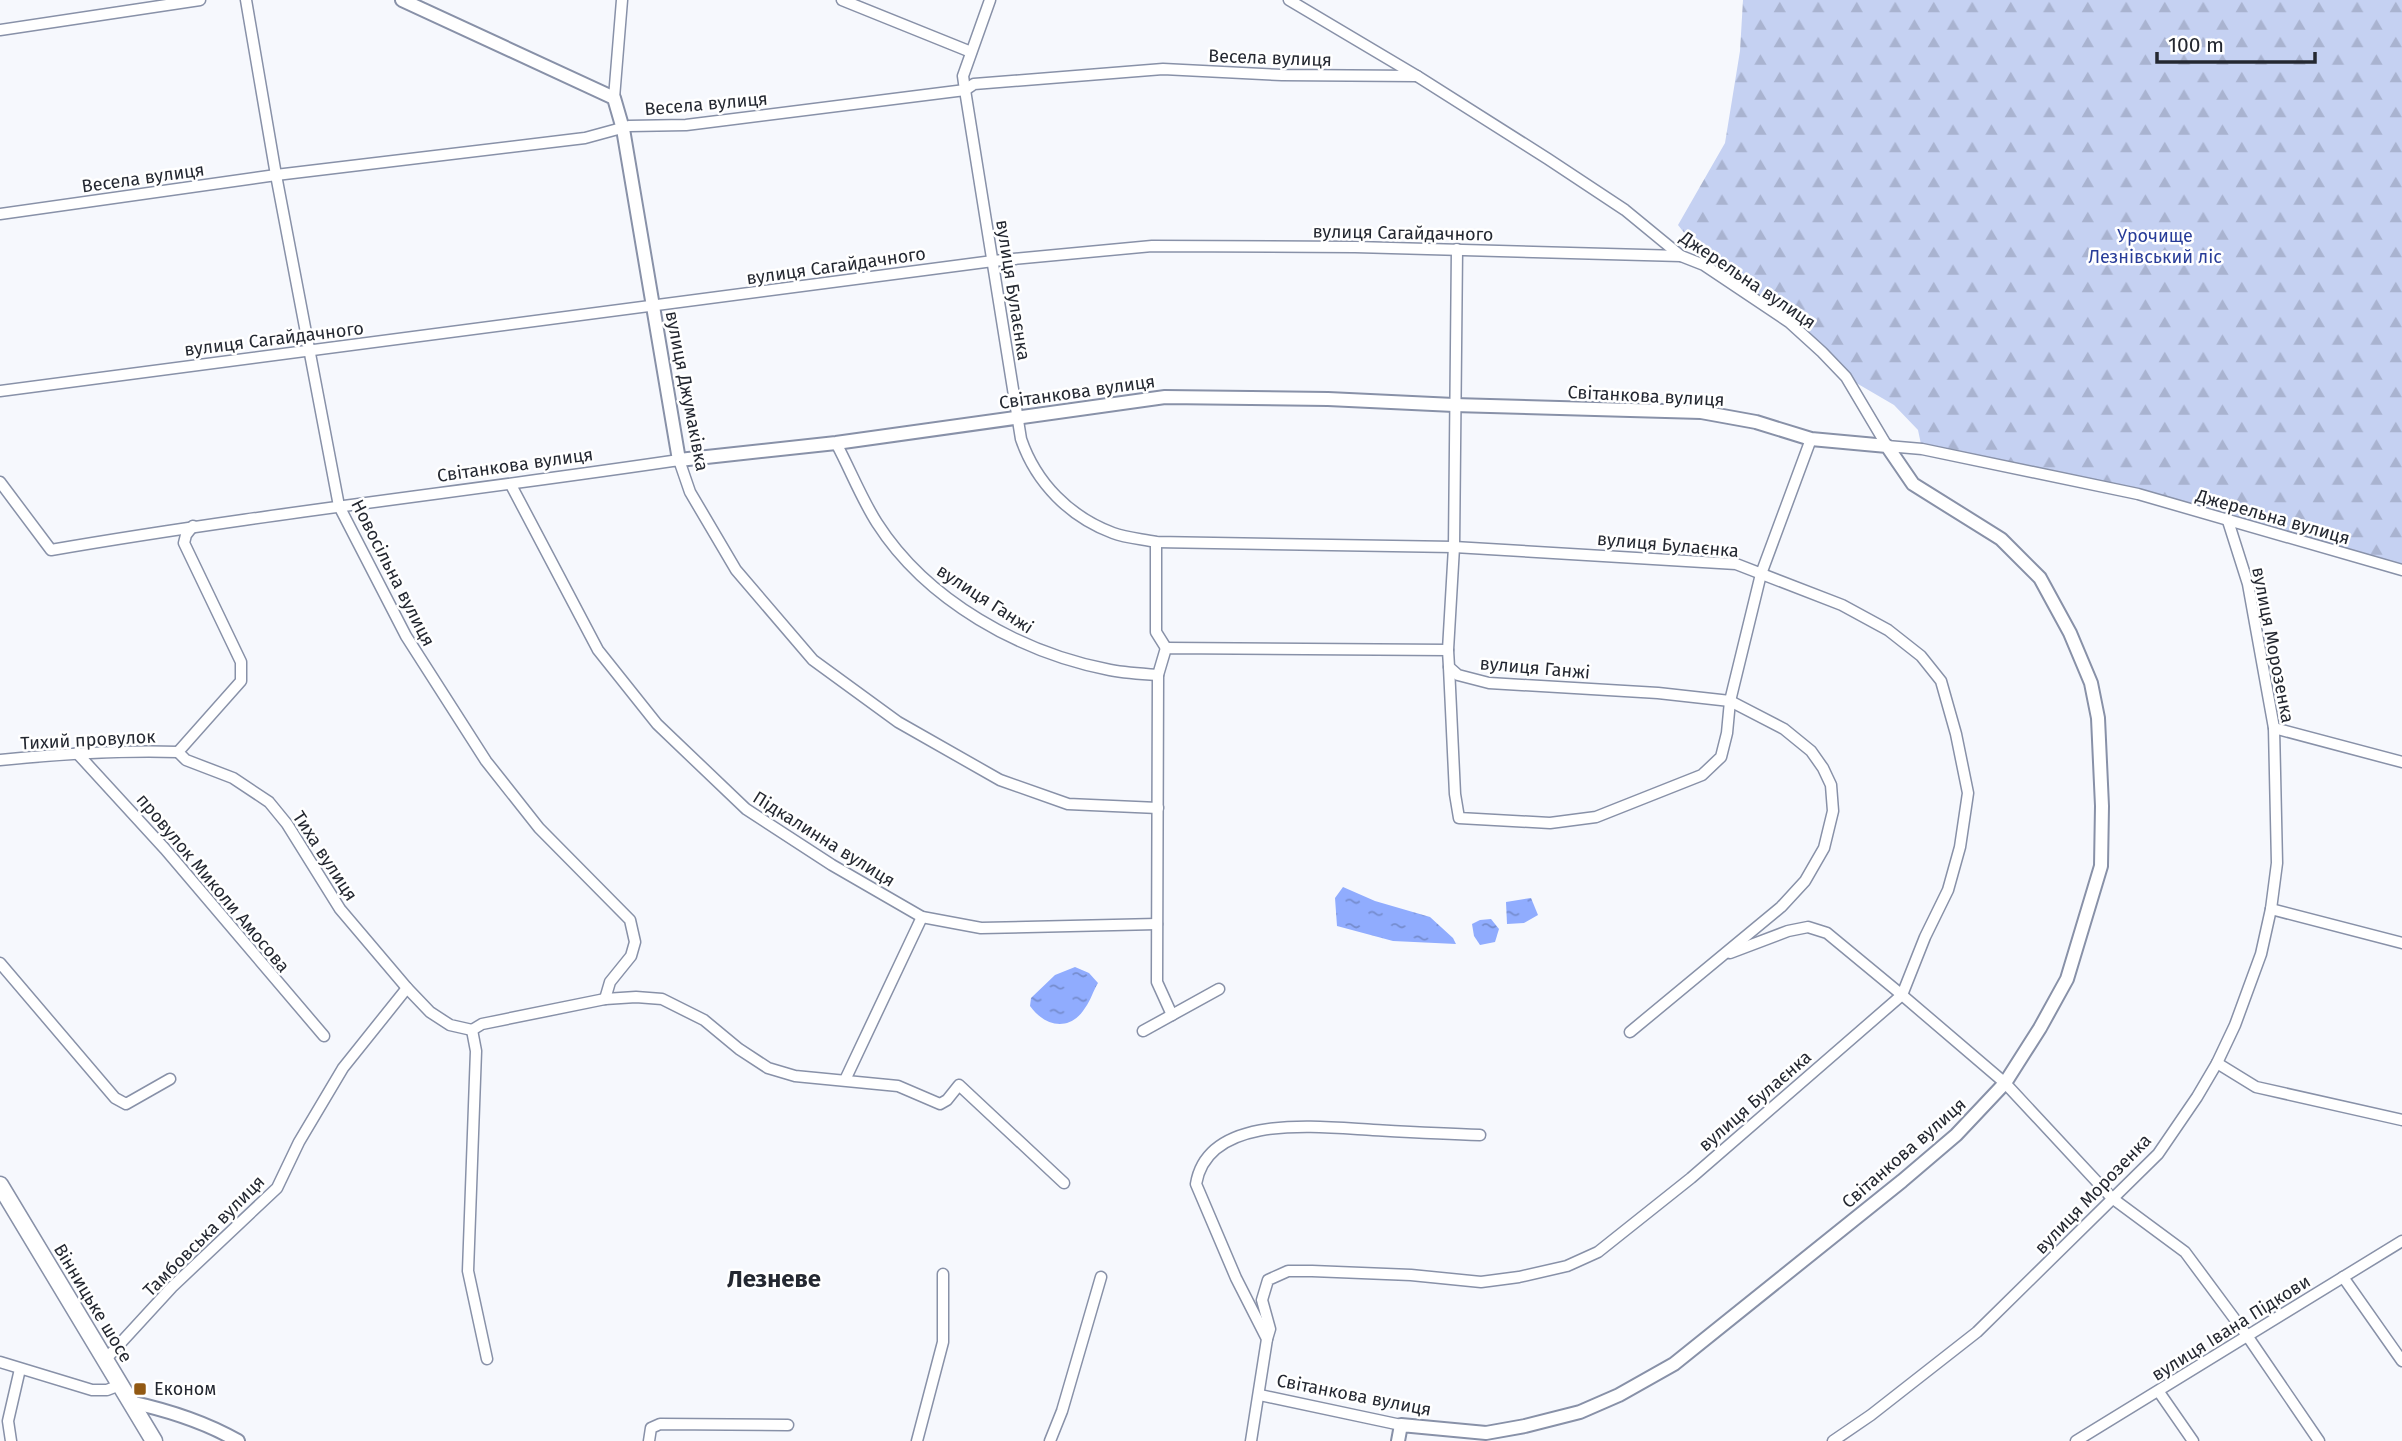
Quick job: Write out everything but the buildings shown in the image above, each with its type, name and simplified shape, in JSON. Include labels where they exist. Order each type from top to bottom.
[{"type":"main road","name":"Вінницьке шосе","points":[[0,1185],[153,1441]]},
{"type":"street","points":[[0,30],[200,0]]},
{"type":"street","name":"Новосільна вулиця","points":[[246,0],[308,350],[339,506],[406,636],[486,761],[539,828],[630,920],[635,942],[631,956],[610,982],[605,999]]},
{"type":"street","points":[[402,0],[614,98]]},
{"type":"street","name":"вулиця Джумаківка","points":[[622,0],[614,98],[623,129],[679,460],[690,492],[736,570],[813,660],[898,722],[1000,780],[1068,804],[1158,808]]},
{"type":"street","points":[[842,0],[971,52]]},
{"type":"street","name":"вулиця Булаєнка","points":[[990,0],[963,76],[965,90],[1017,418],[1027,457],[1051,492],[1066,507],[1114,533],[1156,542],[1454,547],[1736,564],[1842,605],[1888,630],[1921,656],[1941,681],[1956,734],[1968,793],[1960,847],[1948,890],[1925,937],[1902,995],[1691,1178],[1598,1252],[1567,1266],[1481,1282],[1411,1275],[1288,1271],[1268,1280],[1262,1300],[1270,1329],[1251,1441]]},
{"type":"street","name":"Джерельна вулиця","points":[[1289,0],[1417,76],[1625,210],[1681,256],[1704,265],[1788,322],[1846,377],[1887,446],[1922,449],[2138,494],[2402,570]]},
{"type":"street","name":"Весела вулиця","points":[[0,214],[276,175],[585,138],[629,126],[687,125],[965,90],[974,84],[1163,69],[1282,75],[1417,76]]},
{"type":"street","name":"вулиця Сагайдачного","points":[[0,391],[993,261],[1152,246],[1457,249],[1681,256]]},
{"type":"street","points":[[1457,249],[1454,547],[1447,650],[1455,794],[1459,818],[1550,823],[1596,817],[1702,775],[1721,757],[1727,733],[1730,701],[1761,574],[1811,439]]},
{"type":"street","name":"Світанкова вулиця","points":[[0,482],[51,550],[193,526],[679,460],[836,443],[1164,397],[1328,399],[1701,412],[1756,422],[1811,439],[1887,446],[1913,484],[2001,539],[2040,578],[2084,664],[2098,718],[2102,806],[2101,866],[2067,979],[2005,1083],[1956,1135],[1902,1181],[1674,1364],[1619,1395],[1580,1412],[1486,1433],[1401,1425],[1259,1395]]},
{"type":"street","name":"вулиця Ганжі","points":[[836,443],[877,523],[907,562],[933,588],[1016,641],[1111,671],[1158,675]]},
{"type":"street","name":"Підкалинна вулиця","points":[[510,485],[598,650],[657,724],[746,809],[832,865],[922,917],[981,928],[1157,924]]},
{"type":"street","name":"вулиця Морозенка","points":[[1833,1441],[1871,1415],[1977,1332],[2158,1154],[2217,1063],[2247,997],[2261,954],[2277,863],[2274,728],[2248,584],[2228,521]]},
{"type":"street","points":[[178,752],[241,681],[241,663],[184,544],[186,535],[193,526]]},
{"type":"street","points":[[1156,542],[1156,632],[1166,648],[1158,675],[1157,982],[1172,1015]]},
{"type":"street","points":[[1166,648],[1447,650]]},
{"type":"street","name":"вулиця Ганжі","points":[[1449,667],[1458,674],[1489,683],[1658,693],[1730,701],[1784,729],[1811,751],[1831,785],[1833,811],[1824,848],[1805,881],[1781,907],[1630,1032]]},
{"type":"street","points":[[2274,728],[2402,762]]},
{"type":"street","name":"Тихий провулок","points":[[0,760],[132,750],[178,752]]},
{"type":"street","name":"Тиха вулиця","points":[[178,752],[186,760],[204,769],[233,778],[269,802],[287,824],[340,909],[407,988],[430,1012],[450,1025],[472,1030]]},
{"type":"street","name":"провулок Миколи Амосова","points":[[77,753],[165,849],[324,1036]]},
{"type":"street","points":[[2271,909],[2402,943]]},
{"type":"street","points":[[845,1080],[922,917]]},
{"type":"street","points":[[1723,955],[1788,931],[1808,927],[1827,933],[2005,1083],[2112,1198],[2185,1252],[2248,1337],[2319,1441]]},
{"type":"street","points":[[0,962],[115,1098],[126,1104],[170,1079]]},
{"type":"street","name":"Тамбовська вулиця","points":[[105,1360],[172,1287],[278,1188],[299,1142],[343,1068],[407,988]]},
{"type":"street","points":[[1143,1031],[1219,989]]},
{"type":"street","points":[[487,1359],[468,1271],[476,1051],[472,1030],[482,1024],[605,999],[662,999],[704,1020],[739,1049],[768,1068],[795,1076],[898,1086],[940,1104],[947,1100],[959,1084],[1064,1183]]},
{"type":"street","points":[[2217,1063],[2256,1087],[2402,1120]]},
{"type":"street","points":[[1267,1339],[1236,1278],[1196,1184],[1203,1163],[1214,1150],[1252,1132],[1286,1126],[1480,1135]]},
{"type":"street","name":"вулиця Івана Підкови","points":[[2076,1441],[2402,1241]]},
{"type":"street","points":[[917,1441],[943,1342],[943,1274]]},
{"type":"street","points":[[1050,1441],[1062,1411],[1101,1277]]},
{"type":"street","points":[[2343,1277],[2402,1361]]},
{"type":"street","points":[[0,1362],[92,1390],[107,1390],[120,1385]]},
{"type":"street","points":[[11,1441],[8,1421],[20,1369]]},
{"type":"street","points":[[2159,1392],[2193,1441]]},
{"type":"street","points":[[130,1402],[187,1418],[238,1441]]},
{"type":"street","points":[[649,1441],[651,1428],[669,1423],[788,1425]]},
{"type":"street","points":[[1398,1441],[1401,1425]]},
{"type":"green space","name":"Урочище Лезнівський ліс","points":[[1743,0],[2402,0],[2402,570],[2138,494],[1922,449],[1918,430],[1894,405],[1846,377],[1822,352],[1704,265],[1696,248],[1678,225],[1725,143],[1740,51]]},
{"type":"water","points":[[1343,887],[1375,901],[1430,917],[1456,944],[1393,941],[1337,926],[1335,898]]},
{"type":"water","points":[[1531,898],[1538,915],[1524,923],[1507,924],[1506,902]]},
{"type":"water","points":[[1491,919],[1499,929],[1495,942],[1480,945],[1474,936],[1472,924]]},
{"type":"water","points":[[1075,967],[1089,973],[1098,983],[1087,1005],[1072,1021],[1058,1024],[1043,1019],[1030,1006],[1031,998],[1055,975]]},
{"type":"place","name":"Економ","points":[[140,1389]]},
{"type":"district","name":"Лезневе","points":[[774,1279]]}]
